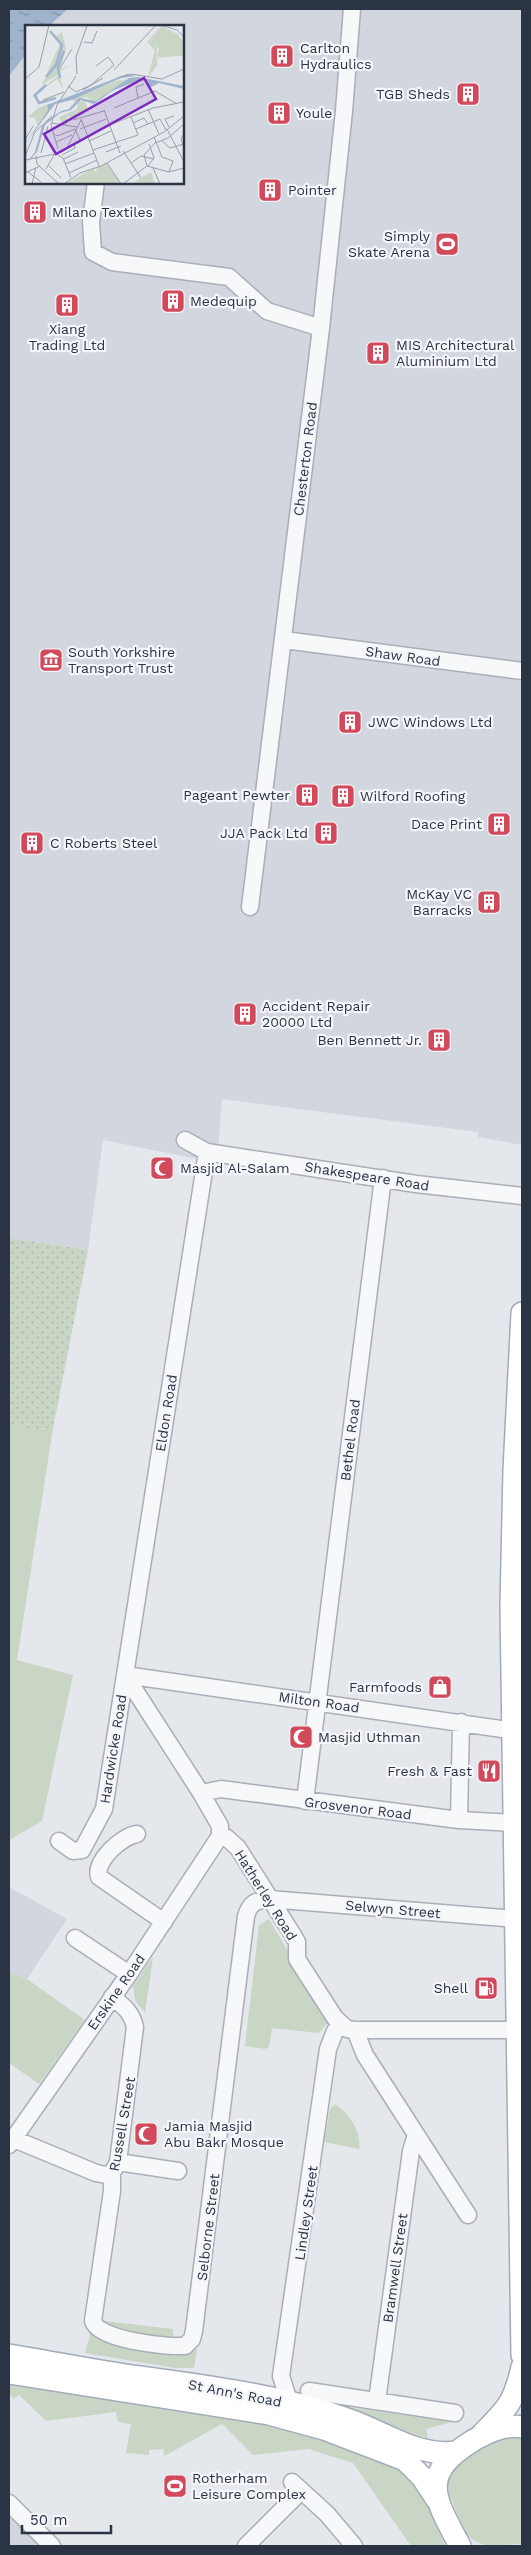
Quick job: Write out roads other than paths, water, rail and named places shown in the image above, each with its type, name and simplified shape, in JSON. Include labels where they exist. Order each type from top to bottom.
[{"type":"main road","points":[[522,1313],[511,1544],[518,1731],[515,1823],[517,2030],[520,2082],[522,2356]]},
{"type":"main road","name":"St Ann's Road","points":[[9,2355],[224,2389],[290,2404],[355,2422],[425,2451],[440,2454],[455,2452]]},
{"type":"main road","points":[[478,2438],[507,2409],[513,2400],[522,2367]]},
{"type":"main road","name":"St Ann's Road","points":[[9,2373],[269,2414],[324,2429],[405,2460],[422,2478],[437,2500],[460,2546]]},
{"type":"main road","points":[[437,2500],[436,2485],[440,2470],[445,2461],[455,2452],[478,2438],[501,2429],[515,2426],[522,2427]]},
{"type":"street","name":"Chesterton Road","points":[[250,907],[284,640],[320,328],[344,111],[352,9]]},
{"type":"street","points":[[96,184],[91,222],[93,252],[112,262],[229,276],[267,311],[320,328]]},
{"type":"street","name":"Shaw Road","points":[[284,640],[522,671]]},
{"type":"street","name":"Shakespeare Road","points":[[185,1140],[207,1152],[522,1196]]},
{"type":"street","name":"Eldon Road","points":[[125,1675],[207,1152]]},
{"type":"street","name":"Bethel Road","points":[[305,1801],[383,1178]]},
{"type":"street","points":[[125,1675],[201,1793],[220,1826],[220,1836]]},
{"type":"street","name":"Milton Road","points":[[125,1675],[518,1731]]},
{"type":"street","name":"Hardwicke Road","points":[[59,1841],[73,1851],[82,1850],[102,1817],[125,1675]]},
{"type":"street","points":[[459,1820],[461,1722]]},
{"type":"street","name":"Grosvenor Road","points":[[201,1793],[221,1789],[459,1820],[515,1823]]},
{"type":"street","points":[[137,1834],[122,1839],[117,1844],[99,1867],[99,1877],[164,1922]]},
{"type":"street","name":"Hatherley Road","points":[[220,1836],[227,1838],[238,1848],[297,1942],[298,1959],[349,2028],[468,2215]]},
{"type":"street","name":"Erskine Road","points":[[11,2142],[129,1974],[220,1836]]},
{"type":"street","name":"Selwyn Street","points":[[269,1899],[517,1919]]},
{"type":"street","name":"Selborne Street","points":[[114,2336],[184,2346],[194,2334],[246,1916],[256,1901],[269,1899]]},
{"type":"street","points":[[75,1938],[129,1974]]},
{"type":"street","name":"Russell Street","points":[[112,1997],[126,2008],[133,2019],[135,2027],[93,2321],[98,2330],[114,2336]]},
{"type":"street","points":[[349,2028],[517,2030]]},
{"type":"street","name":"Lindley Street","points":[[290,2404],[281,2376],[328,2049],[333,2035],[349,2028]]},
{"type":"street","name":"Bramwell Street","points":[[377,2401],[411,2151],[416,2135]]},
{"type":"street","points":[[11,2142],[106,2175],[115,2168],[178,2171]]},
{"type":"street","points":[[309,2391],[455,2413]]},
{"type":"street","points":[[246,2546],[297,2487],[328,2514],[354,2546]]},
{"type":"street","points":[[9,2503],[52,2546]]},
{"type":"water","points":[[9,9],[68,9],[50,25],[25,25],[25,55],[9,76]]},
{"type":"place","name":"Carlton Hydraulics","points":[[282,56]]},
{"type":"place","name":"TGB Sheds","points":[[468,94]]},
{"type":"place","name":"Youle","points":[[279,113]]},
{"type":"place","name":"Pointer","points":[[270,190]]},
{"type":"place","name":"Milano Textiles","points":[[35,212]]},
{"type":"place","name":"Simply Skate Arena","points":[[447,244]]},
{"type":"place","name":"Medequip","points":[[173,301]]},
{"type":"place","name":"Xiang Trading Ltd","points":[[67,305]]},
{"type":"place","name":"MIS Architectural Aluminium Ltd","points":[[378,353]]},
{"type":"place","name":"South Yorkshire Transport Trust","points":[[51,660]]},
{"type":"place","name":"JWC Windows Ltd","points":[[350,722]]},
{"type":"place","name":"Pageant Pewter","points":[[307,795]]},
{"type":"place","name":"Wilford Roofing","points":[[343,796]]},
{"type":"place","name":"Dace Print","points":[[499,824]]},
{"type":"place","name":"JJA Pack Ltd","points":[[326,833]]},
{"type":"place","name":"C Roberts Steel","points":[[32,843]]},
{"type":"place","name":"McKay VC Barracks","points":[[489,902]]},
{"type":"place","name":"Accident Repair 20000 Ltd","points":[[245,1014]]},
{"type":"place","name":"Ben Bennett Jr.","points":[[439,1040]]},
{"type":"place","name":"Masjid Al-Salam","points":[[162,1168]]},
{"type":"place","name":"Farmfoods","points":[[440,1687]]},
{"type":"place","name":"Masjid Uthman","points":[[301,1737]]},
{"type":"place","name":"Fresh & Fast","points":[[489,1771]]},
{"type":"place","name":"Shell","points":[[486,1988]]},
{"type":"place","name":"Jamia Masjid Abu Bakr Mosque","points":[[146,2134]]},
{"type":"place","name":"Rotherham Leisure Complex","points":[[175,2486]]}]
